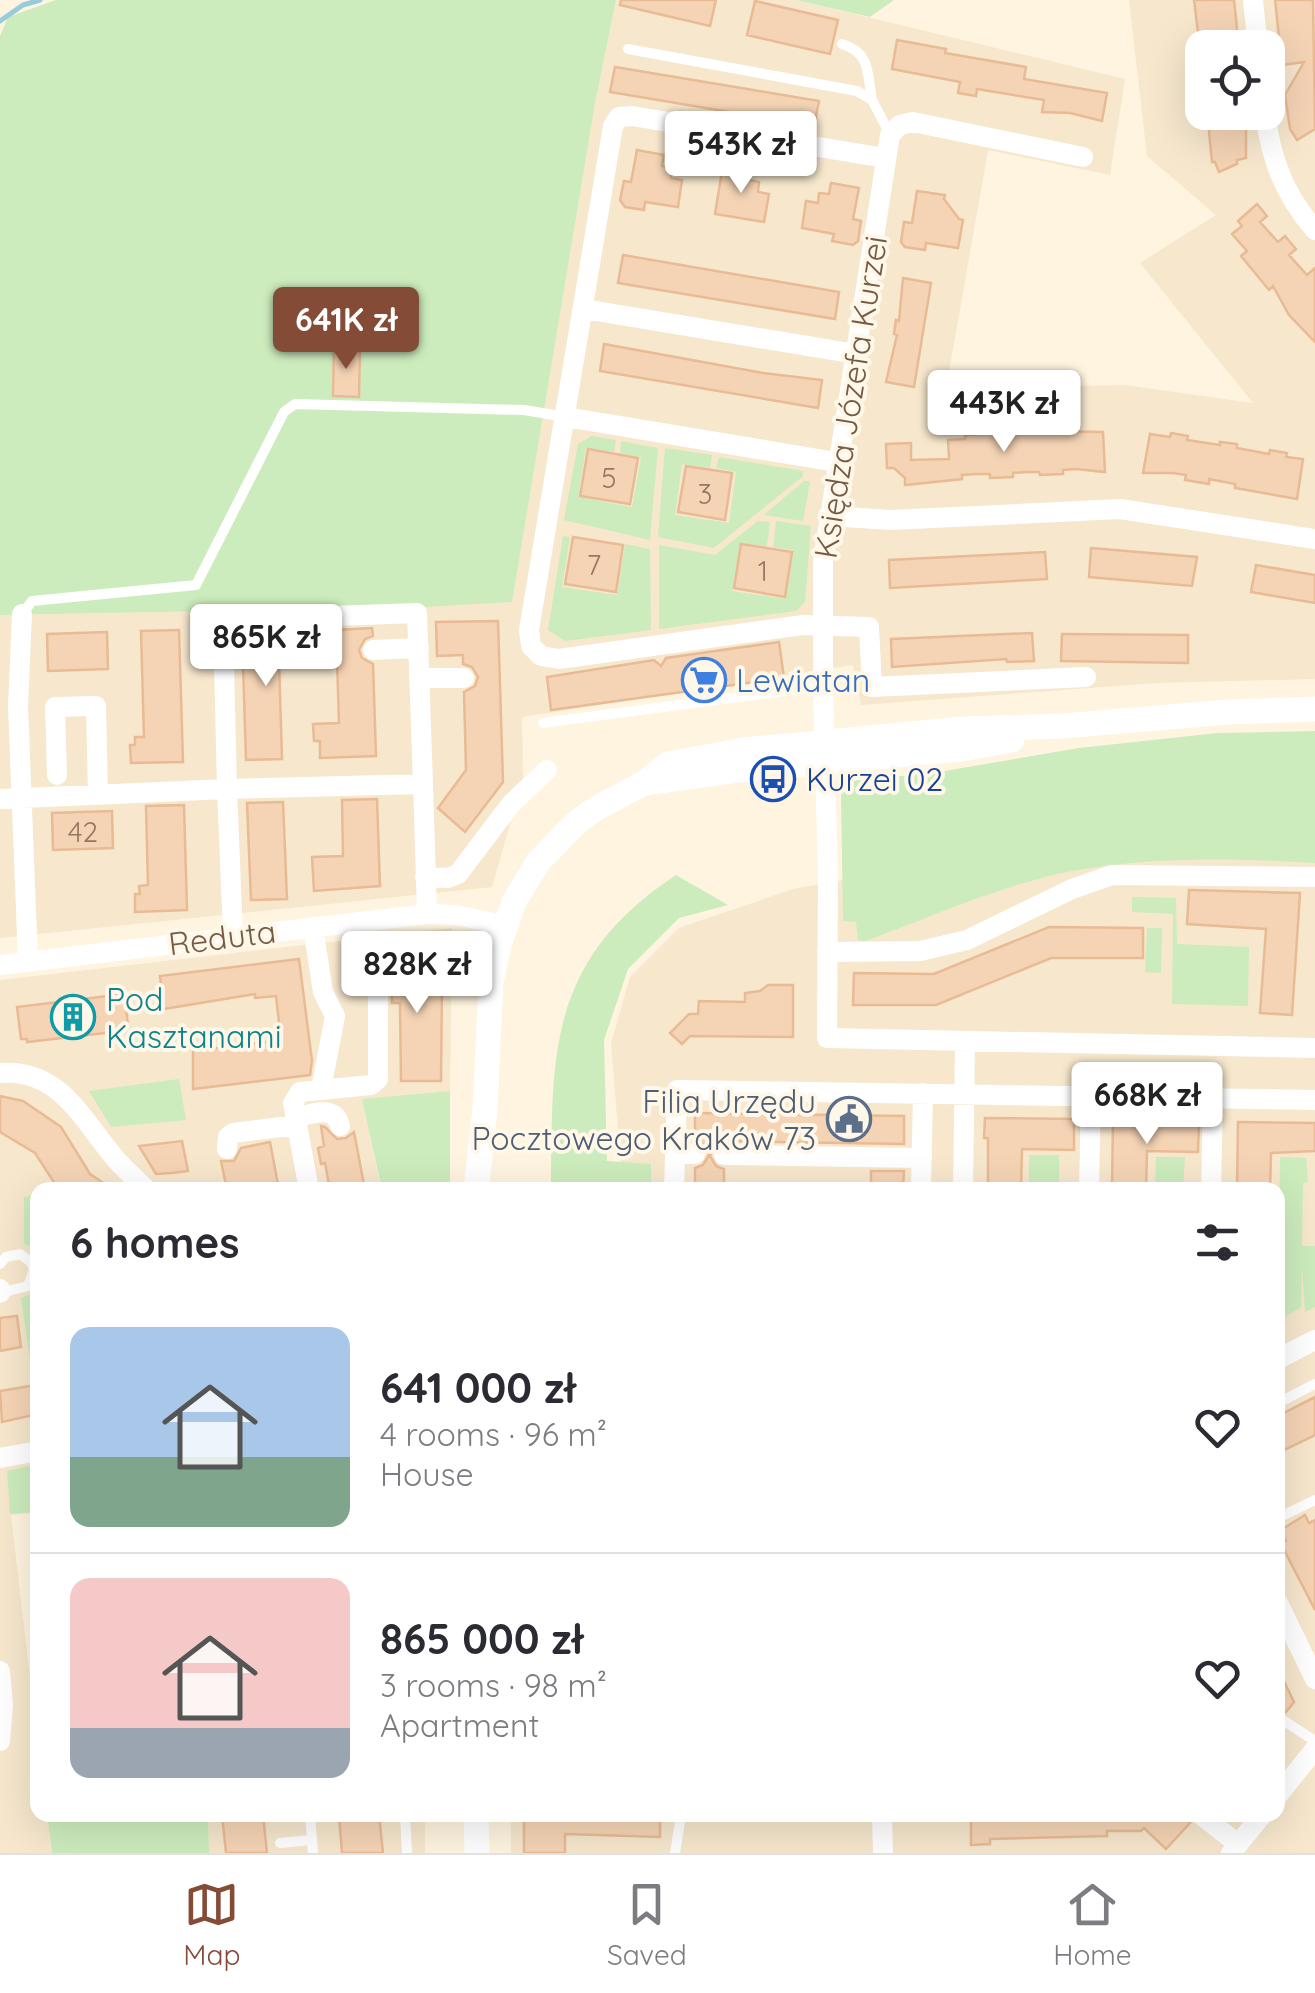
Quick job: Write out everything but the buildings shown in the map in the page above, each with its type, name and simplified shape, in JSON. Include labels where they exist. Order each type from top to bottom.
[{"type":"street","points":[[1253,0],[1256,30]]},
{"type":"street","points":[[885,158],[632,116],[619,118],[614,126],[529,630],[531,646],[541,656],[560,658],[822,625],[869,627],[872,687],[1086,677]]},
{"type":"street","points":[[890,135],[900,125],[912,122],[1083,158]]},
{"type":"street","points":[[1267,130],[1280,178],[1292,202],[1315,230]]},
{"type":"street","name":"Księdza Józefa Kurzei","points":[[890,135],[828,516],[822,625],[826,1038],[965,1041]]},
{"type":"street","points":[[584,309],[856,354]]},
{"type":"street","points":[[566,417],[836,462]]},
{"type":"street","points":[[828,516],[891,520],[1120,508],[1315,539]]},
{"type":"street","points":[[22,614],[11,798],[28,961]]},
{"type":"street","points":[[233,936],[223,620],[417,614],[427,914]]},
{"type":"street","points":[[373,650],[419,648]]},
{"type":"street","points":[[420,678],[464,678]]},
{"type":"street","points":[[58,786],[55,706],[96,706],[98,794]]},
{"type":"street","points":[[477,1182],[489,998],[504,926],[528,876],[558,840],[597,808],[644,784],[668,764],[699,757],[825,753],[962,729],[1315,709]]},
{"type":"street","points":[[425,877],[448,878],[458,874],[511,804],[546,770]]},
{"type":"street","points":[[11,798],[58,786],[98,794],[423,784]]},
{"type":"street","points":[[827,952],[920,950],[966,940],[1072,888],[1112,875],[1315,878]]},
{"type":"street","name":"Reduta","points":[[0,966],[427,914],[456,915],[504,926]]},
{"type":"street","points":[[313,926],[323,992],[335,1016],[321,1090]]},
{"type":"street","points":[[307,1182],[293,1103],[296,1096],[300,1092],[371,1085],[378,1079],[378,948]]},
{"type":"street","points":[[963,1182],[965,1041],[1315,1048]]},
{"type":"street","points":[[0,1073],[46,1080],[76,1106],[114,1157],[139,1182]]},
{"type":"street","points":[[676,1182],[685,1154],[677,1090],[1315,1100]]},
{"type":"street","points":[[921,1182],[923,1093]]},
{"type":"street","points":[[1089,1182],[1091,1096]]},
{"type":"street","points":[[1211,1182],[1213,1098]]},
{"type":"street","points":[[484,1109],[490,1182]]},
{"type":"street","points":[[227,1149],[228,1138],[240,1130],[324,1112],[333,1113],[340,1126]]},
{"type":"street","points":[[724,1155],[922,1158]]},
{"type":"street","points":[[1285,1355],[1315,1340]]},
{"type":"street","points":[[0,1458],[30,1452]]},
{"type":"street","points":[[1285,1616],[1312,1664]]},
{"type":"street","points":[[0,1672],[0,1741]]},
{"type":"street","points":[[1285,1786],[1315,1749]]},
{"type":"street","points":[[476,1822],[477,1853]]},
{"type":"street","points":[[882,1822],[882,1853]]},
{"type":"street","points":[[1207,1822],[1235,1849],[1256,1822]]},
{"type":"lane","points":[[842,44],[857,48],[865,59],[872,100],[890,135]]},
{"type":"lane","points":[[628,49],[834,85],[872,100]]},
{"type":"lane","points":[[22,614],[32,601],[196,585],[284,412],[295,404],[524,410],[566,417]]},
{"type":"lane","points":[[544,724],[822,686]]},
{"type":"lane","points":[[0,1264],[10,1255],[20,1254],[30,1261]]},
{"type":"lane","points":[[0,1292],[28,1286],[30,1281]]},
{"type":"lane","points":[[1285,1400],[1315,1384]]},
{"type":"lane","points":[[1285,1515],[1315,1500]]},
{"type":"lane","points":[[1285,1722],[1315,1741]]},
{"type":"lane","points":[[311,1822],[313,1853]]},
{"type":"lane","points":[[405,1822],[407,1853]]},
{"type":"lane","points":[[674,1853],[680,1822]]},
{"type":"lane","points":[[280,1843],[312,1840]]},
{"type":"shaded area","points":[[616,0],[796,0],[1125,79],[1110,175],[988,150],[946,389],[1124,385],[1253,403],[1140,263],[1216,215],[1147,156],[1129,0],[1315,0],[1315,679],[1156,683],[861,705],[853,665],[522,717],[523,778],[492,887],[0,938],[0,615],[423,607],[595,103]]},
{"type":"shaded area","points":[[1267,805],[1315,810],[1315,1853],[511,1853],[511,1822],[1285,1822],[1285,1182],[622,1182],[611,1043],[630,977],[679,928],[793,889]]},
{"type":"shaded area","points":[[452,928],[450,1091],[363,1100],[379,1182],[30,1182],[30,1513],[11,1515],[30,1678],[30,1822],[48,1822],[52,1853],[0,1853],[0,980]]},
{"type":"shaded area","points":[[208,1822],[425,1822],[425,1853],[209,1853]]},
{"type":"green space","points":[[56,0],[616,0],[595,103],[512,602],[0,615],[0,36],[8,17]]},
{"type":"green space","points":[[796,0],[894,0],[870,17]]},
{"type":"green space","points":[[592,436],[616,440],[614,452],[586,448],[578,497],[632,507],[641,457],[620,453],[621,441],[658,448],[650,540],[564,520],[578,444]]},
{"type":"green space","points":[[665,448],[712,455],[710,468],[682,464],[675,515],[729,523],[736,472],[716,468],[719,457],[803,471],[803,476],[714,548],[658,537]]},
{"type":"green space","points":[[804,481],[810,481],[803,521],[764,515]]},
{"type":"green space","points":[[758,521],[770,522],[767,546],[740,543],[732,591],[786,599],[793,550],[773,547],[776,521],[811,526],[805,602],[796,611],[659,629],[659,545],[715,555]]},
{"type":"green space","points":[[563,536],[570,537],[562,587],[617,595],[625,544],[650,549],[651,630],[565,641],[548,630]]},
{"type":"green space","points":[[1315,731],[1315,863],[1220,859],[1093,867],[1012,887],[866,941],[858,940],[856,922],[843,921],[844,785],[1079,748],[1218,733]]},
{"type":"green space","points":[[676,875],[728,905],[679,918],[628,969],[604,1040],[607,1161],[651,1164],[651,1182],[551,1182],[553,1094],[566,1012],[580,975],[603,941],[634,907]]},
{"type":"green space","points":[[1132,897],[1176,898],[1177,944],[1249,947],[1248,1006],[1172,1004],[1173,914],[1132,912]]},
{"type":"green space","points":[[1147,928],[1162,928],[1161,973],[1145,972]]},
{"type":"green space","points":[[179,1079],[186,1120],[111,1127],[89,1091]]},
{"type":"green space","points":[[450,1091],[450,1182],[380,1182],[362,1099]]},
{"type":"green space","points":[[1029,1155],[1059,1155],[1059,1182],[1029,1182]]},
{"type":"green space","points":[[1156,1157],[1185,1157],[1183,1182],[1155,1182]]},
{"type":"green space","points":[[1280,1157],[1306,1158],[1308,1182],[1303,1183],[1302,1246],[1315,1246],[1315,1307],[1305,1312],[1302,1267],[1301,1307],[1285,1317],[1285,1182],[1280,1182]]},
{"type":"green space","points":[[30,1196],[30,1247],[24,1244],[24,1197]]},
{"type":"green space","points":[[30,1294],[30,1359],[21,1298]]},
{"type":"green space","points":[[30,1466],[30,1513],[10,1514],[7,1471]]},
{"type":"green space","points":[[48,1822],[208,1822],[209,1853],[52,1853]]},
{"type":"waterway","points":[[0,21],[23,5],[40,0]]},
{"type":"place","name":"Lewiatan","points":[[704,680]]},
{"type":"place","name":"Kurzei 02","points":[[773,779]]},
{"type":"place","name":"Pod Kasztanami","points":[[73,1017]]},
{"type":"place","name":"Filia Urzędu Pocztowego Kraków 73","points":[[849,1119]]}]
